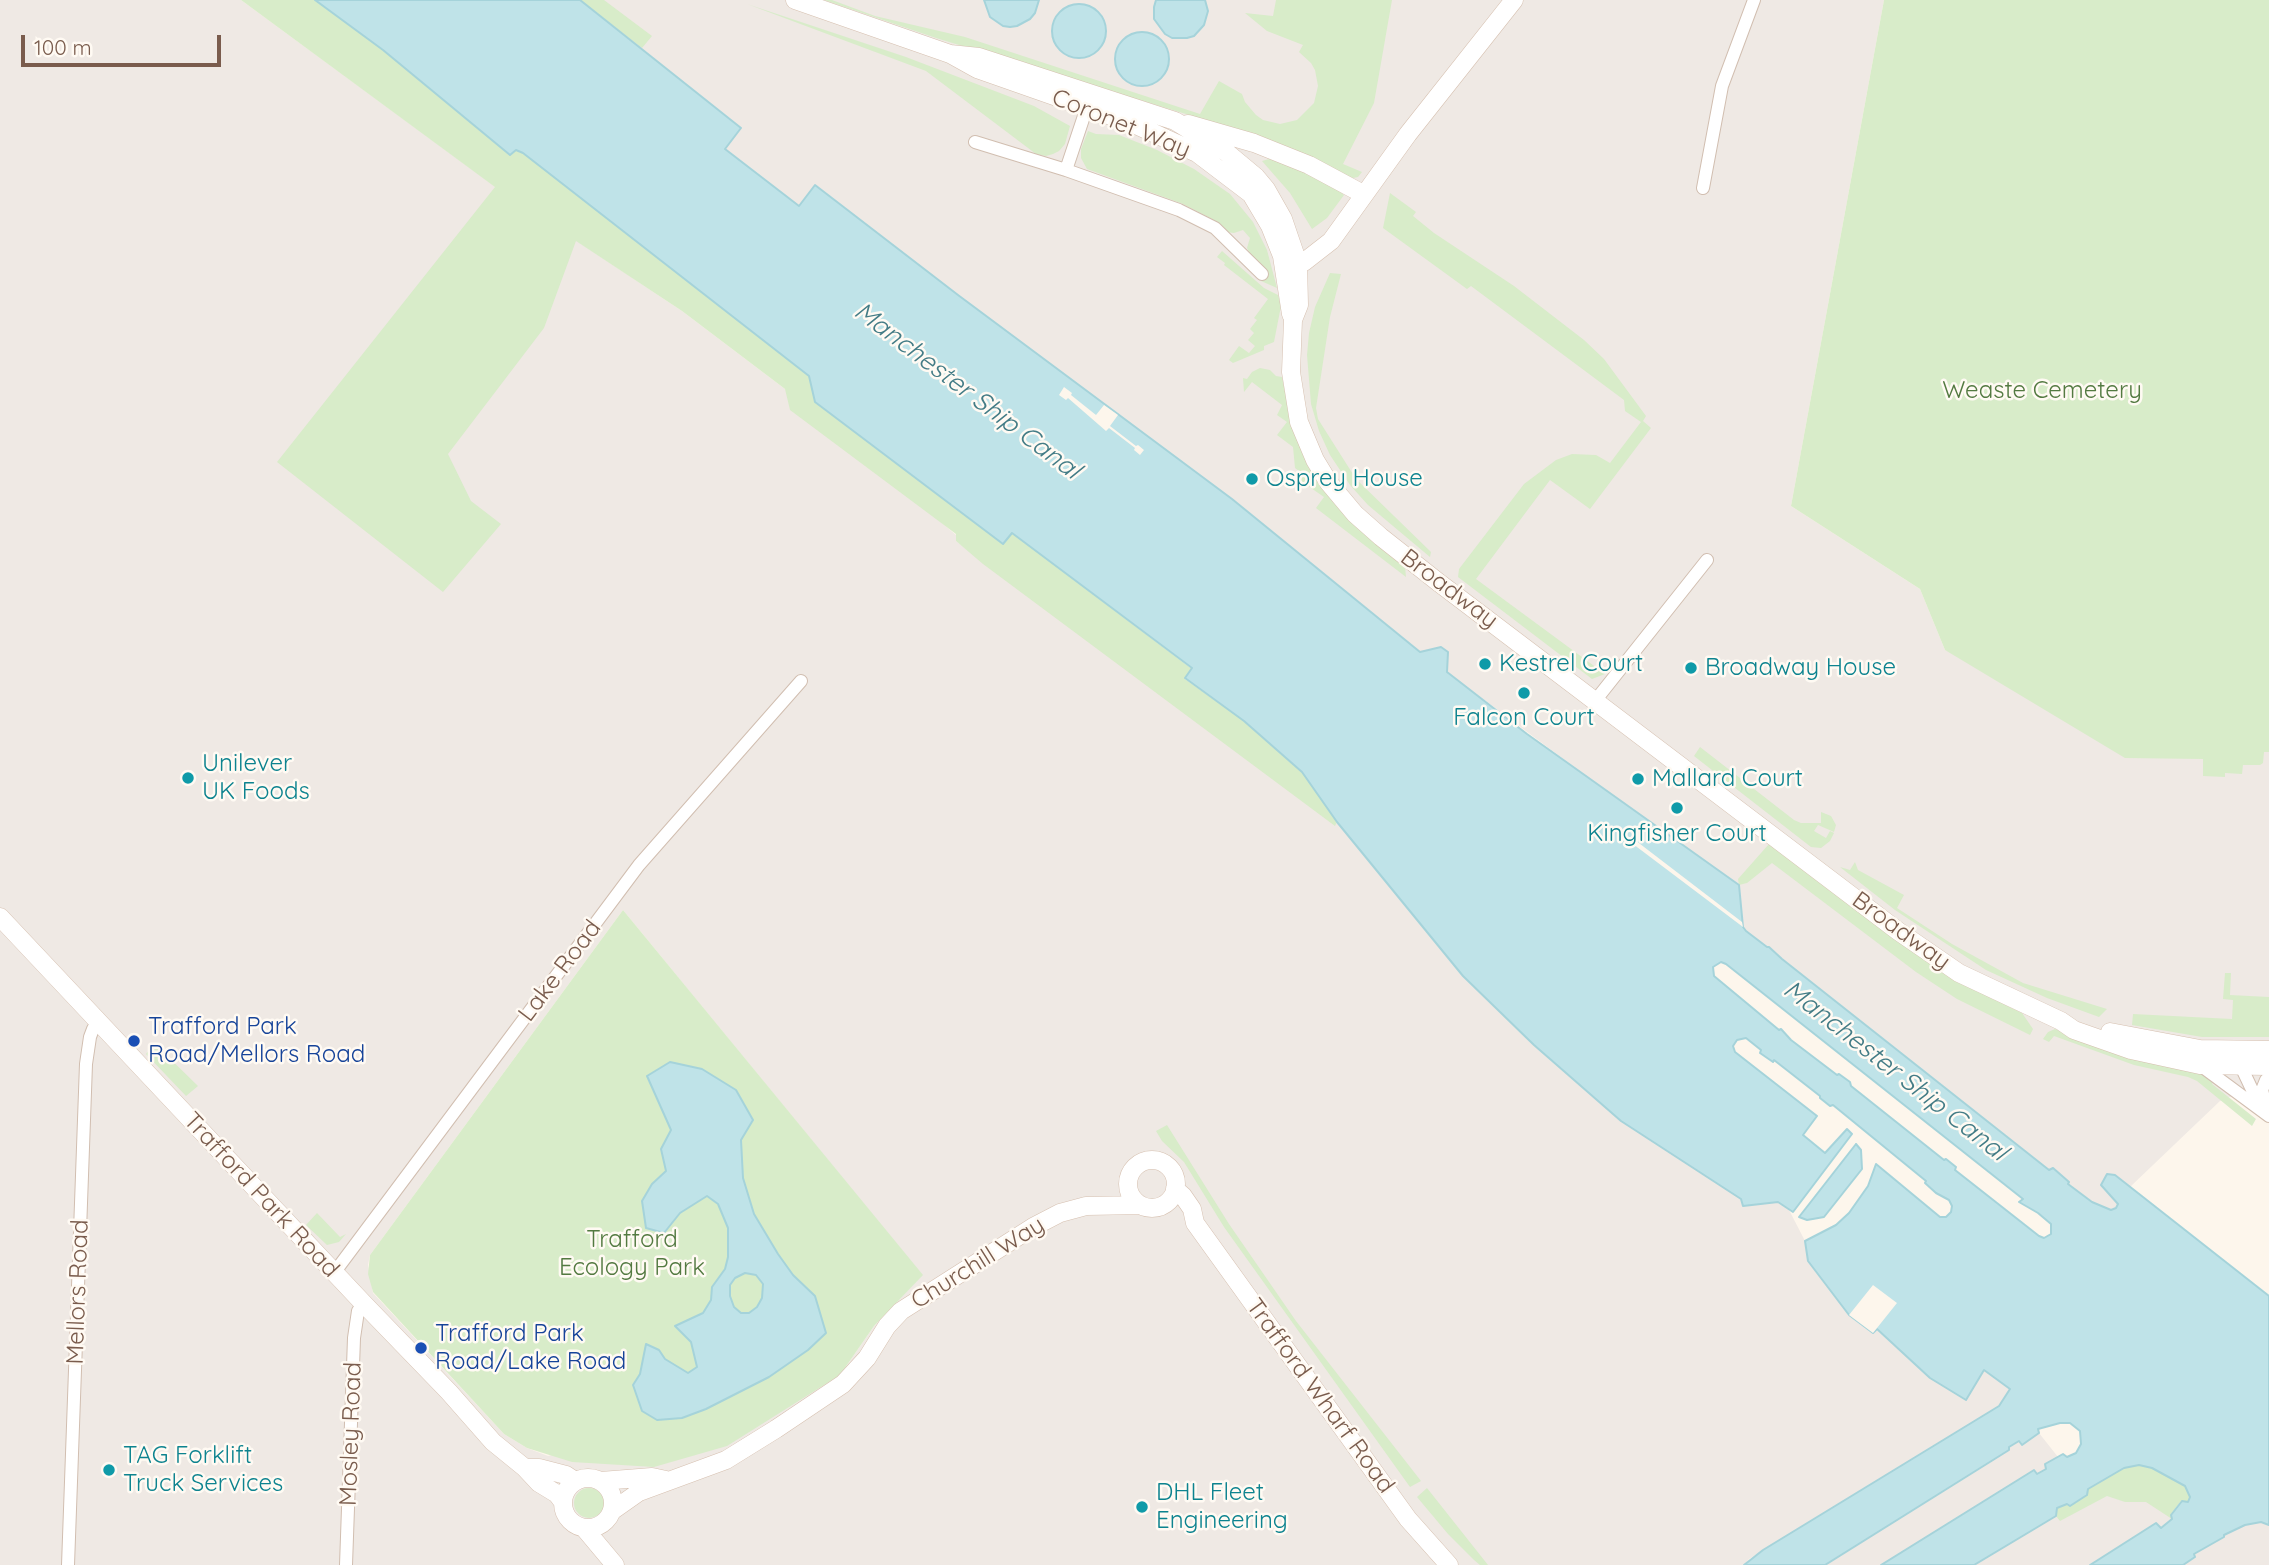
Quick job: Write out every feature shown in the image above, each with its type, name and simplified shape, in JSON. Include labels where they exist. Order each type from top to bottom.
[{"type":"street","name":"Coronet Way","points":[[795,0],[950,54],[977,69],[1089,101],[1175,121],[1226,152],[1266,189],[1287,229],[1299,305],[1293,320]]},
{"type":"street","points":[[1291,265],[1309,258],[1331,241],[1363,194],[1514,0]]},
{"type":"street","points":[[1703,188],[1722,86],[1754,0]]},
{"type":"street","name":"Coronet Way","points":[[1089,101],[1197,153],[1251,194],[1291,265]]},
{"type":"street","points":[[1066,170],[1089,101]]},
{"type":"street","points":[[1175,121],[1204,127],[1309,165],[1363,194]]},
{"type":"street","points":[[975,142],[1066,170],[1179,210],[1215,228],[1262,274]]},
{"type":"street","points":[[1251,194],[1245,177],[1245,167],[1252,158],[1269,150]]},
{"type":"street","name":"Broadway","points":[[1293,320],[1293,397],[1306,440],[1329,483],[1355,514],[1381,537],[1595,701],[1936,958],[1979,983],[2061,1021],[2074,1030],[2131,1050],[2200,1065],[2269,1066]]},
{"type":"street","points":[[1595,701],[1707,560]]},
{"type":"street","name":"Lake Road","points":[[334,1273],[639,865],[801,681]]},
{"type":"street","name":"Trafford Park Road","points":[[0,917],[449,1392],[493,1442],[539,1483],[557,1494],[563,1502]]},
{"type":"street","name":"Broadway","points":[[2061,1021],[2128,1037],[2200,1049],[2269,1050]]},
{"type":"street","name":"Mellors Road","points":[[68,1565],[86,1063],[90,1037],[93,1029],[100,1024]]},
{"type":"street","name":"Broadway","points":[[2095,1028],[2101,1035],[2117,1040],[2166,1050],[2237,1059],[2240,1067]]},
{"type":"street","points":[[2200,1065],[2268,1111]]},
{"type":"street","points":[[2240,1067],[2255,1096],[2268,1111]]},
{"type":"street","points":[[2268,1111],[2262,1095],[2264,1084],[2269,1077]]},
{"type":"street","points":[[1150,1160],[1157,1161],[1170,1168],[1175,1189],[1172,1196],[1160,1206],[1141,1205],[1130,1195],[1128,1180],[1137,1166],[1150,1160]]},
{"type":"street","name":"Churchill Way","points":[[1095,1205],[1128,1180]]},
{"type":"street","name":"Trafford Wharf Road","points":[[1175,1189],[1192,1209],[1195,1223],[1408,1519],[1449,1565]]},
{"type":"street","name":"Churchill Way","points":[[609,1516],[639,1492],[726,1460],[843,1384],[867,1358],[887,1326],[901,1311],[1051,1218],[1095,1205],[1141,1205]]},
{"type":"street","name":"Trafford Wharf Road","points":[[1160,1206],[1195,1223]]},
{"type":"street","name":"Mosley Road","points":[[346,1565],[356,1320],[358,1311],[364,1304]]},
{"type":"street","points":[[525,1468],[539,1468],[566,1475],[575,1481]]},
{"type":"street","points":[[588,1477],[601,1481],[612,1494],[609,1516],[612,1561],[584,1528],[571,1522],[563,1509],[564,1493],[575,1481],[588,1477]]},
{"type":"street","name":"Churchill Way","points":[[601,1481],[652,1477],[669,1480]]},
{"type":"street","points":[[584,1528],[599,1526],[609,1516]]},
{"type":"shaded area","points":[[0,0],[241,0],[496,187],[682,311],[785,389],[956,535],[956,541],[1335,825],[1337,822],[1463,976],[1534,1045],[1621,1121],[1741,1199],[1743,1206],[1778,1202],[1787,1206],[1805,1241],[1808,1261],[1849,1315],[1873,1332],[1876,1329],[1930,1378],[1966,1400],[1984,1370],[2011,1388],[1999,1406],[1749,1559],[1744,1565],[0,1565]],"holes":[[[623,910],[922,1275],[874,1326],[840,1375],[548,1456],[527,1448],[504,1434],[373,1293],[368,1265],[370,1255]]]},
{"type":"shaded area","points":[[580,0],[1884,0],[1791,506],[1920,589],[1945,650],[2269,739],[2269,1082],[2220,1101],[2130,1187],[2115,1175],[2107,1174],[2101,1185],[2116,1200],[2118,1204],[2114,1210],[2107,1210],[2092,1202],[2049,1171],[1770,947],[1746,931],[1633,811],[1447,672],[1447,651],[1440,647],[1421,653],[1232,499],[958,295],[816,185],[799,206],[724,149],[740,128]]},
{"type":"shaded area","points":[[2039,1433],[2058,1457],[2045,1464],[2046,1469],[2037,1474],[2034,1470],[1881,1565],[1825,1565],[2009,1450],[2009,1447],[2019,1441],[2022,1445]]},
{"type":"shaded area","points":[[2124,1468],[2172,1519],[2160,1528],[2156,1524],[2090,1565],[1974,1565],[2056,1516],[2056,1509]]},
{"type":"shaded area","points":[[2261,1522],[2269,1525],[2269,1565],[2183,1565],[2195,1558],[2194,1554],[2223,1535],[2245,1525]]},
{"type":"green space","points":[[241,0],[315,0],[383,50],[509,154],[516,150],[523,153],[809,376],[815,402],[1003,544],[1012,533],[1192,669],[1185,679],[1244,721],[1302,772],[1337,822],[1335,826],[983,564],[956,541],[956,534],[790,410],[785,389],[682,311],[576,241],[544,328],[448,454],[471,501],[501,524],[443,592],[277,462],[495,187]]},
{"type":"green space","points":[[580,0],[604,0],[652,36],[642,48]]},
{"type":"green space","points":[[824,0],[832,0],[875,16],[965,37],[1200,114],[1219,81],[1242,94],[1245,102],[1263,120],[1280,124],[1297,120],[1314,103],[1318,86],[1315,70],[1299,52],[1303,45],[1267,31],[1245,13],[1273,16],[1276,0],[1392,0],[1374,103],[1343,164],[1362,172],[1353,178],[1199,118],[936,38]]},
{"type":"green space","name":"Weaste Cemetery","points":[[1884,0],[2269,0],[2269,752],[2264,752],[2263,763],[2260,765],[2243,765],[2242,774],[2225,773],[2225,777],[2203,776],[2203,759],[2125,758],[1945,650],[1920,589],[1791,506]]},
{"type":"green space","points":[[747,4],[906,57],[1034,106],[1070,126],[1065,144],[1053,154],[1036,154],[926,71]]},
{"type":"green space","points":[[1088,131],[1119,135],[1157,150],[1194,169],[1230,194],[1253,222],[1267,250],[1277,288],[1261,281],[1268,273],[1250,254],[1247,248],[1250,238],[1243,230],[1226,232],[1214,220],[1183,204],[1087,169],[1081,158],[1081,149]]},
{"type":"green space","points":[[1269,159],[1292,165],[1344,195],[1327,218],[1312,229],[1290,193],[1262,161]]},
{"type":"green space","points":[[1390,193],[1416,212],[1413,216],[1434,233],[1514,286],[1584,340],[1604,359],[1646,416],[1643,421],[1651,428],[1590,509],[1550,480],[1476,579],[1605,674],[1592,679],[1458,577],[1459,569],[1524,484],[1556,460],[1572,454],[1596,455],[1610,463],[1641,422],[1625,411],[1624,400],[1471,286],[1467,289],[1383,228]]},
{"type":"green space","points":[[1222,251],[1264,288],[1278,295],[1281,306],[1274,342],[1264,346],[1264,350],[1233,363],[1229,360],[1239,346],[1249,353],[1255,346],[1248,340],[1254,333],[1250,329],[1257,320],[1254,318],[1268,299],[1224,265],[1217,257]]},
{"type":"green space","points":[[1330,273],[1341,274],[1330,317],[1316,408],[1318,419],[1356,479],[1431,552],[1430,557],[1368,505],[1350,485],[1330,455],[1319,431],[1311,404],[1307,355],[1315,307]]},
{"type":"green space","points":[[1260,368],[1282,377],[1293,431],[1317,482],[1354,525],[1405,566],[1406,577],[1316,508],[1324,497],[1295,477],[1299,471],[1295,468],[1293,447],[1277,435],[1287,422],[1277,415],[1282,405],[1252,382],[1244,392],[1243,378],[1247,379],[1252,372]]},
{"type":"green space","points":[[1700,747],[1794,820],[1801,823],[1821,823],[1821,812],[1831,816],[1836,825],[1834,832],[1818,825],[1814,831],[1826,838],[1830,831],[1834,833],[1830,841],[1821,848],[1811,847],[1694,756]]},
{"type":"green space","points":[[1769,844],[1977,991],[2022,1013],[2033,1029],[2030,1035],[1957,999],[1916,972],[1772,863],[1747,883],[1739,885],[1738,879]]},
{"type":"green space","points":[[1855,862],[1858,870],[1904,895],[1897,908],[1952,944],[2023,983],[2107,1009],[2099,1017],[2047,998],[1986,970],[1895,910],[1840,867],[1850,870]]},
{"type":"green space","name":"Trafford Ecology Park","points":[[623,910],[923,1275],[874,1326],[840,1375],[727,1446],[654,1467],[572,1462],[527,1448],[504,1434],[373,1292],[368,1274],[370,1255]]},
{"type":"green space","points":[[2225,973],[2231,973],[2230,995],[2269,997],[2269,1037],[2202,1037],[2132,1025],[2133,1014],[2232,1019],[2233,1000],[2223,999]]},
{"type":"green space","points":[[2055,1029],[2108,1049],[2199,1071],[2214,1080],[2212,1084],[2256,1119],[2252,1126],[2197,1081],[2188,1077],[2134,1065],[2054,1036],[2049,1042],[2043,1039],[2048,1032]]},
{"type":"green space","points":[[155,1044],[198,1086],[186,1096],[146,1054]]},
{"type":"green space","points":[[1167,1125],[1229,1224],[1296,1321],[1421,1481],[1410,1487],[1224,1227],[1184,1162],[1162,1141],[1156,1131]]},
{"type":"green space","points":[[317,1213],[340,1237],[346,1234],[339,1242],[327,1245],[306,1225]]},
{"type":"green space","points":[[2139,1465],[2152,1468],[2185,1486],[2190,1497],[2188,1502],[2181,1501],[2171,1514],[2172,1519],[2146,1502],[2125,1502],[2107,1496],[2060,1521],[2056,1516],[2056,1509],[2067,1504],[2070,1506],[2087,1495],[2087,1489],[2124,1468]]},
{"type":"green space","points":[[589,1488],[600,1492],[604,1503],[600,1514],[589,1518],[578,1514],[574,1503],[578,1492]]},
{"type":"green space","points":[[1427,1488],[1488,1565],[1480,1565],[1474,1560],[1417,1497]]},
{"type":"water","name":"Manchester Ship Canal","points":[[315,0],[580,0],[741,128],[725,149],[799,206],[815,185],[1232,499],[1420,652],[1441,647],[1448,652],[1447,672],[1527,734],[1739,885],[1743,927],[1746,931],[2049,1170],[2053,1168],[2068,1184],[2092,1202],[2111,1210],[2118,1204],[2101,1185],[2107,1174],[2115,1175],[2269,1296],[2269,1525],[2261,1522],[2245,1525],[2194,1554],[2195,1557],[2183,1565],[2090,1565],[2156,1523],[2161,1528],[2172,1519],[2171,1515],[2182,1501],[2188,1502],[2190,1497],[2185,1486],[2152,1468],[2139,1465],[2124,1468],[2088,1489],[2087,1495],[2070,1506],[2067,1504],[2057,1508],[2056,1516],[1974,1565],[1881,1565],[2034,1470],[2037,1474],[2046,1469],[2045,1464],[2063,1454],[2067,1457],[2076,1453],[2081,1444],[2080,1431],[2070,1423],[2060,1423],[2038,1429],[2039,1433],[2022,1445],[2019,1441],[2009,1447],[2009,1450],[1825,1565],[1744,1565],[1763,1550],[1999,1406],[2010,1389],[1984,1370],[1966,1400],[1930,1378],[1877,1329],[1873,1333],[1849,1315],[1808,1261],[1805,1241],[1836,1225],[1849,1213],[1868,1186],[1876,1164],[1940,1217],[1946,1217],[1951,1212],[1949,1200],[1936,1193],[1926,1181],[1833,1105],[1830,1106],[1774,1060],[1773,1062],[1760,1053],[1761,1050],[1746,1038],[1737,1040],[1733,1046],[1735,1052],[1817,1116],[1803,1135],[1825,1153],[1847,1129],[1852,1134],[1793,1212],[1778,1202],[1743,1206],[1741,1199],[1621,1121],[1534,1045],[1463,976],[1337,822],[1302,772],[1244,721],[1185,678],[1192,668],[1012,533],[1003,544],[815,402],[809,376],[523,153],[516,150],[510,155],[383,50]],"holes":[[[1721,962],[2023,1199],[2019,1202],[2051,1224],[2051,1234],[2044,1238],[2039,1236],[1955,1170],[1956,1167],[1946,1159],[1851,1086],[1850,1082],[1791,1040],[1714,976],[1713,967]]]},
{"type":"water","points":[[984,0],[1039,0],[1030,19],[1010,27],[1003,26],[990,17]]},
{"type":"water","points":[[1156,0],[1205,0],[1208,11],[1204,25],[1194,36],[1172,38],[1165,34],[1154,19]]},
{"type":"water","points":[[1079,4],[1098,12],[1106,31],[1098,50],[1079,58],[1060,50],[1052,31],[1060,12]]},
{"type":"water","points":[[1142,32],[1161,40],[1169,59],[1161,78],[1142,86],[1123,78],[1115,59],[1123,40]]},
{"type":"water","points":[[670,1062],[702,1069],[736,1090],[753,1120],[741,1140],[743,1178],[754,1214],[793,1275],[815,1296],[826,1333],[808,1350],[769,1377],[706,1409],[682,1418],[657,1420],[642,1411],[633,1385],[640,1374],[646,1344],[659,1350],[665,1359],[688,1373],[697,1367],[691,1342],[675,1326],[703,1313],[711,1300],[712,1287],[725,1269],[728,1257],[728,1228],[718,1204],[707,1196],[680,1213],[664,1233],[646,1228],[642,1201],[652,1184],[666,1171],[661,1149],[671,1130],[647,1076]],"holes":[[[745,1273],[756,1275],[763,1284],[762,1298],[757,1307],[749,1313],[741,1313],[734,1307],[730,1285],[735,1278]]]},
{"type":"water","points":[[1856,1144],[1861,1150],[1862,1169],[1824,1217],[1807,1220],[1799,1217]]},
{"type":"pier","points":[[1064,387],[1096,415],[1104,405],[1118,415],[1110,426],[1144,450],[1140,455],[1109,428],[1106,431],[1068,398],[1066,400],[1059,395]]},
{"type":"pier","points":[[1631,837],[1742,922],[1743,927],[1629,841]]},
{"type":"pier","points":[[1873,1285],[1897,1303],[1873,1333],[1849,1315]]},
{"type":"place","name":"Osprey House","points":[[1252,479]]},
{"type":"place","name":"Kestrel Court","points":[[1485,664]]},
{"type":"place","name":"Broadway House","points":[[1691,668]]},
{"type":"place","name":"Falcon Court","points":[[1524,693]]},
{"type":"place","name":"Unilever UK Foods","points":[[188,778]]},
{"type":"place","name":"Mallard Court","points":[[1638,779]]},
{"type":"place","name":"Kingfisher Court","points":[[1677,808]]},
{"type":"place","name":"Trafford Park Road/Mellors Road","points":[[134,1041]]},
{"type":"place","name":"Trafford Park Road/Lake Road","points":[[421,1348]]},
{"type":"place","name":"TAG Forklift Truck Services","points":[[109,1470]]},
{"type":"place","name":"DHL Fleet Engineering","points":[[1142,1507]]}]
